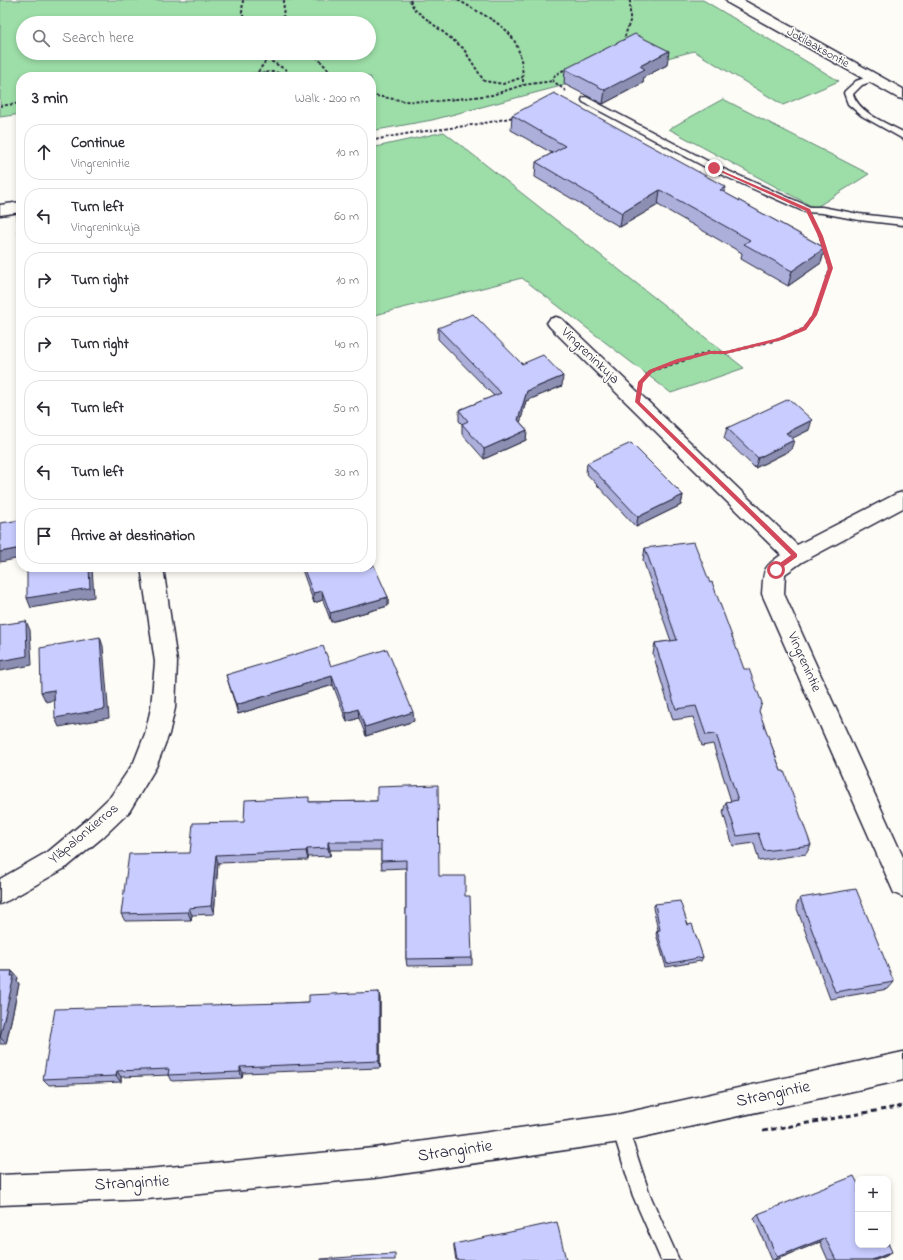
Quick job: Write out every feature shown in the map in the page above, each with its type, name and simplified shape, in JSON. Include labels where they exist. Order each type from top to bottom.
[{"type":"street","name":"Jokilaaksontie","points":[[733,0],[903,95]]},
{"type":"street","points":[[0,210],[16,208]]},
{"type":"street","name":"Vingreninkuja","points":[[556,323],[795,556]]},
{"type":"street","name":"Vingrenintie","points":[[903,499],[795,556],[776,570],[773,594],[903,885]]},
{"type":"street","name":"Yläpalonkierros","points":[[0,892],[58,859],[94,830],[120,804],[144,767],[157,734],[163,708],[166,662],[153,572]]},
{"type":"street","name":"Strangintie","points":[[0,1190],[147,1184],[374,1163],[620,1128],[903,1066]]},
{"type":"lane","points":[[873,78],[859,83],[848,93],[851,102],[866,114],[903,136]]},
{"type":"lane","points":[[586,100],[714,168],[808,210],[822,210],[846,215],[903,222]]},
{"type":"lane","points":[[620,1128],[642,1196],[670,1260]]},
{"type":"path","points":[[243,0],[243,16]]},
{"type":"path","points":[[283,16],[284,0]]},
{"type":"path","points":[[410,0],[414,9],[463,48],[484,81],[503,84],[523,77]]},
{"type":"path","points":[[458,0],[508,30],[516,41],[521,59],[523,84]]},
{"type":"path","points":[[622,45],[627,33],[631,6],[630,0]]},
{"type":"path","points":[[258,72],[266,60]]},
{"type":"path","points":[[269,60],[288,72]]},
{"type":"path","points":[[319,60],[330,72]]},
{"type":"path","points":[[553,81],[555,75],[572,67]]},
{"type":"path","points":[[258,72],[281,72]]},
{"type":"path","points":[[376,96],[405,102],[466,100],[492,95],[523,84],[553,81],[565,91],[586,100]]},
{"type":"path","points":[[0,106],[16,104]]},
{"type":"path","points":[[376,140],[405,133],[498,122],[518,115]]},
{"type":"path","points":[[637,402],[641,382],[651,371],[678,361],[710,352],[726,353],[780,339],[804,328],[815,315],[830,268],[820,236],[808,210]]},
{"type":"green space","points":[[0,0],[703,0],[839,81],[783,105],[694,51],[432,120],[376,130],[376,72],[16,72],[16,115],[0,117]]},
{"type":"green space","points":[[723,99],[869,174],[815,208],[669,129]]},
{"type":"green space","points":[[444,132],[744,368],[671,393],[522,278],[376,315],[376,147]]},
{"type":"building","points":[[635,34],[669,51],[640,66],[645,69],[605,90],[565,69]]},
{"type":"building","points":[[554,93],[726,187],[720,190],[825,248],[792,271],[744,244],[750,240],[660,190],[622,213],[536,162],[565,146],[512,115]]},
{"type":"building","points":[[473,314],[522,364],[543,355],[563,376],[527,391],[518,420],[527,430],[484,449],[462,424],[468,421],[459,410],[501,393],[438,328]]},
{"type":"building","points":[[789,399],[812,420],[786,433],[794,440],[758,458],[727,428]]},
{"type":"building","points":[[631,443],[683,495],[638,517],[587,463]]},
{"type":"building","points":[[16,521],[16,549],[0,552],[0,523]]},
{"type":"building","points":[[694,542],[710,583],[712,582],[744,669],[749,669],[762,703],[759,711],[781,771],[784,771],[811,845],[764,851],[758,833],[737,836],[726,802],[738,800],[716,734],[706,735],[696,706],[676,709],[655,643],[677,640],[645,548]]},
{"type":"building","points":[[376,570],[388,597],[330,613],[322,591],[313,593],[305,572],[376,572]]},
{"type":"building","points":[[27,572],[89,572],[90,588],[27,598]]},
{"type":"building","points":[[26,621],[27,656],[0,661],[0,625]]},
{"type":"building","points":[[100,637],[105,709],[55,718],[54,690],[41,692],[40,648]]},
{"type":"building","points":[[323,646],[331,666],[387,649],[413,712],[365,727],[358,709],[346,713],[332,676],[236,705],[226,675]]},
{"type":"building","points":[[438,785],[439,876],[465,876],[465,896],[470,896],[472,958],[406,959],[406,860],[381,861],[381,842],[328,842],[328,848],[307,849],[306,851],[216,855],[211,906],[189,908],[188,912],[121,914],[129,854],[190,853],[193,823],[244,822],[245,800],[309,797],[309,802],[377,801],[377,787]]},
{"type":"building","points":[[856,889],[894,982],[835,992],[800,898]]},
{"type":"building","points":[[680,901],[688,925],[692,924],[703,957],[667,964],[657,931],[660,930],[655,904]]},
{"type":"building","points":[[0,971],[12,971],[11,976],[14,976],[0,1037]]},
{"type":"building","points":[[379,992],[379,1061],[240,1067],[240,1072],[168,1075],[169,1069],[117,1071],[116,1076],[43,1079],[55,1009],[309,1002],[309,995]]},
{"type":"building","points":[[854,1176],[855,1248],[890,1248],[892,1252],[872,1260],[836,1260],[825,1238],[777,1257],[758,1214]]},
{"type":"building","points":[[557,1222],[566,1260],[457,1260],[454,1244]]},
{"type":"building","points":[[395,1254],[395,1260],[321,1260],[321,1259]]},
{"type":"route","points":[[714,168],[808,210],[820,236],[830,268],[815,315],[804,328],[780,339],[726,353],[710,352],[678,361],[651,371],[641,382],[637,402],[795,556],[776,570]]}]
